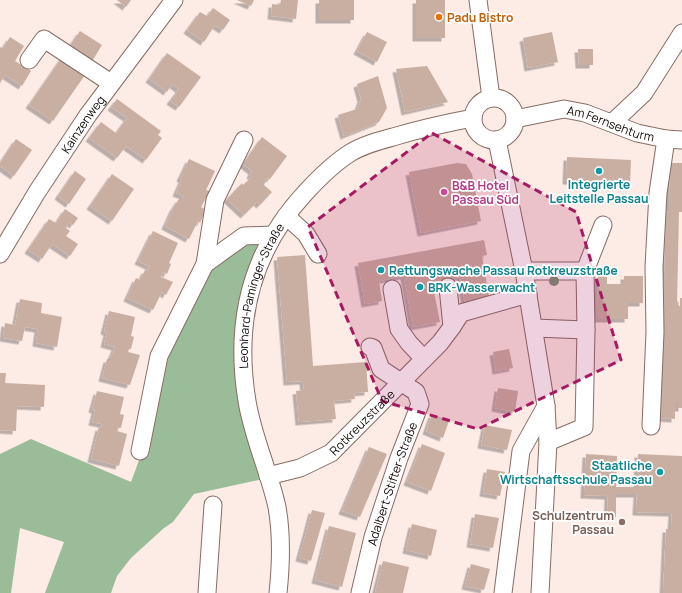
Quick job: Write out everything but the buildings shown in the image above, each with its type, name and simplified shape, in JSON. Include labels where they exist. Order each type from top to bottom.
[{"type":"street","name":"Kainzenweg","points":[[0,254],[36,192],[111,83],[174,0]]},
{"type":"street","points":[[478,0],[491,98]]},
{"type":"street","points":[[612,123],[644,93],[682,33]]},
{"type":"street","points":[[29,60],[44,39],[111,83]]},
{"type":"street","points":[[491,98],[497,98],[508,102],[515,113],[516,119],[512,130],[503,138],[497,140],[483,137],[474,126],[473,118],[478,105],[491,98]]},
{"type":"street","name":"Am Fernsehturm","points":[[516,119],[564,109],[585,113],[637,133],[674,140]]},
{"type":"street","name":"Leonhard-Paminger-Straße","points":[[278,593],[281,549],[277,508],[253,429],[247,402],[242,347],[243,325],[248,297],[262,258],[273,235],[286,216],[313,185],[350,153],[370,143],[431,126],[473,118]]},
{"type":"street","points":[[140,451],[159,356],[205,264],[215,200],[244,140]]},
{"type":"street","points":[[497,140],[524,271],[546,406],[548,442],[540,593]]},
{"type":"street","points":[[651,426],[655,332],[654,268],[658,193],[674,140]]},
{"type":"street","points":[[286,216],[306,234],[318,254]]},
{"type":"street","points":[[548,442],[584,427],[586,330],[585,271],[603,225]]},
{"type":"street","points":[[205,264],[244,236],[273,235]]},
{"type":"street","points":[[524,271],[585,271]]},
{"type":"street","points":[[448,287],[452,327]]},
{"type":"street","points":[[392,288],[399,329],[408,343],[424,359]]},
{"type":"street","name":"Rotkreuzstraße","points":[[268,476],[300,468],[331,453],[440,343],[461,312],[528,294]]},
{"type":"street","points":[[534,328],[586,330]]},
{"type":"street","name":"Adalbert-Stifter-Straße","points":[[360,593],[374,537],[399,458],[420,404],[416,392],[401,384],[381,369],[374,348],[370,347]]},
{"type":"street","points":[[502,593],[521,451],[546,406]]},
{"type":"street","points":[[207,593],[213,505]]},
{"type":"highlighted area","points":[[432,133],[576,212],[621,360],[478,429],[382,401],[308,227]]},
{"type":"green space","points":[[273,235],[242,347],[268,478],[194,494],[173,522],[164,528],[131,558],[117,576],[111,593],[45,593],[64,542],[20,528],[11,593],[0,593],[0,454],[31,439],[131,482],[142,452],[160,356],[205,264],[244,237]]},
{"type":"place","name":"Padu Bistro","points":[[439,17]]},
{"type":"place","name":"Integrierte Leitstelle Passau","points":[[599,171]]},
{"type":"place","name":"B&B Hotel Passau Süd","points":[[444,192]]},
{"type":"place","name":"Rettungswache Passau Rotkreuzstraße","points":[[381,270]]},
{"type":"place","name":"BRK-Wasserwacht","points":[[420,287]]},
{"type":"place","name":"Staatliche Wirtschaftsschule Passau","points":[[660,472]]},
{"type":"place","name":"Schulzentrum Passau","points":[[622,522]]}]
